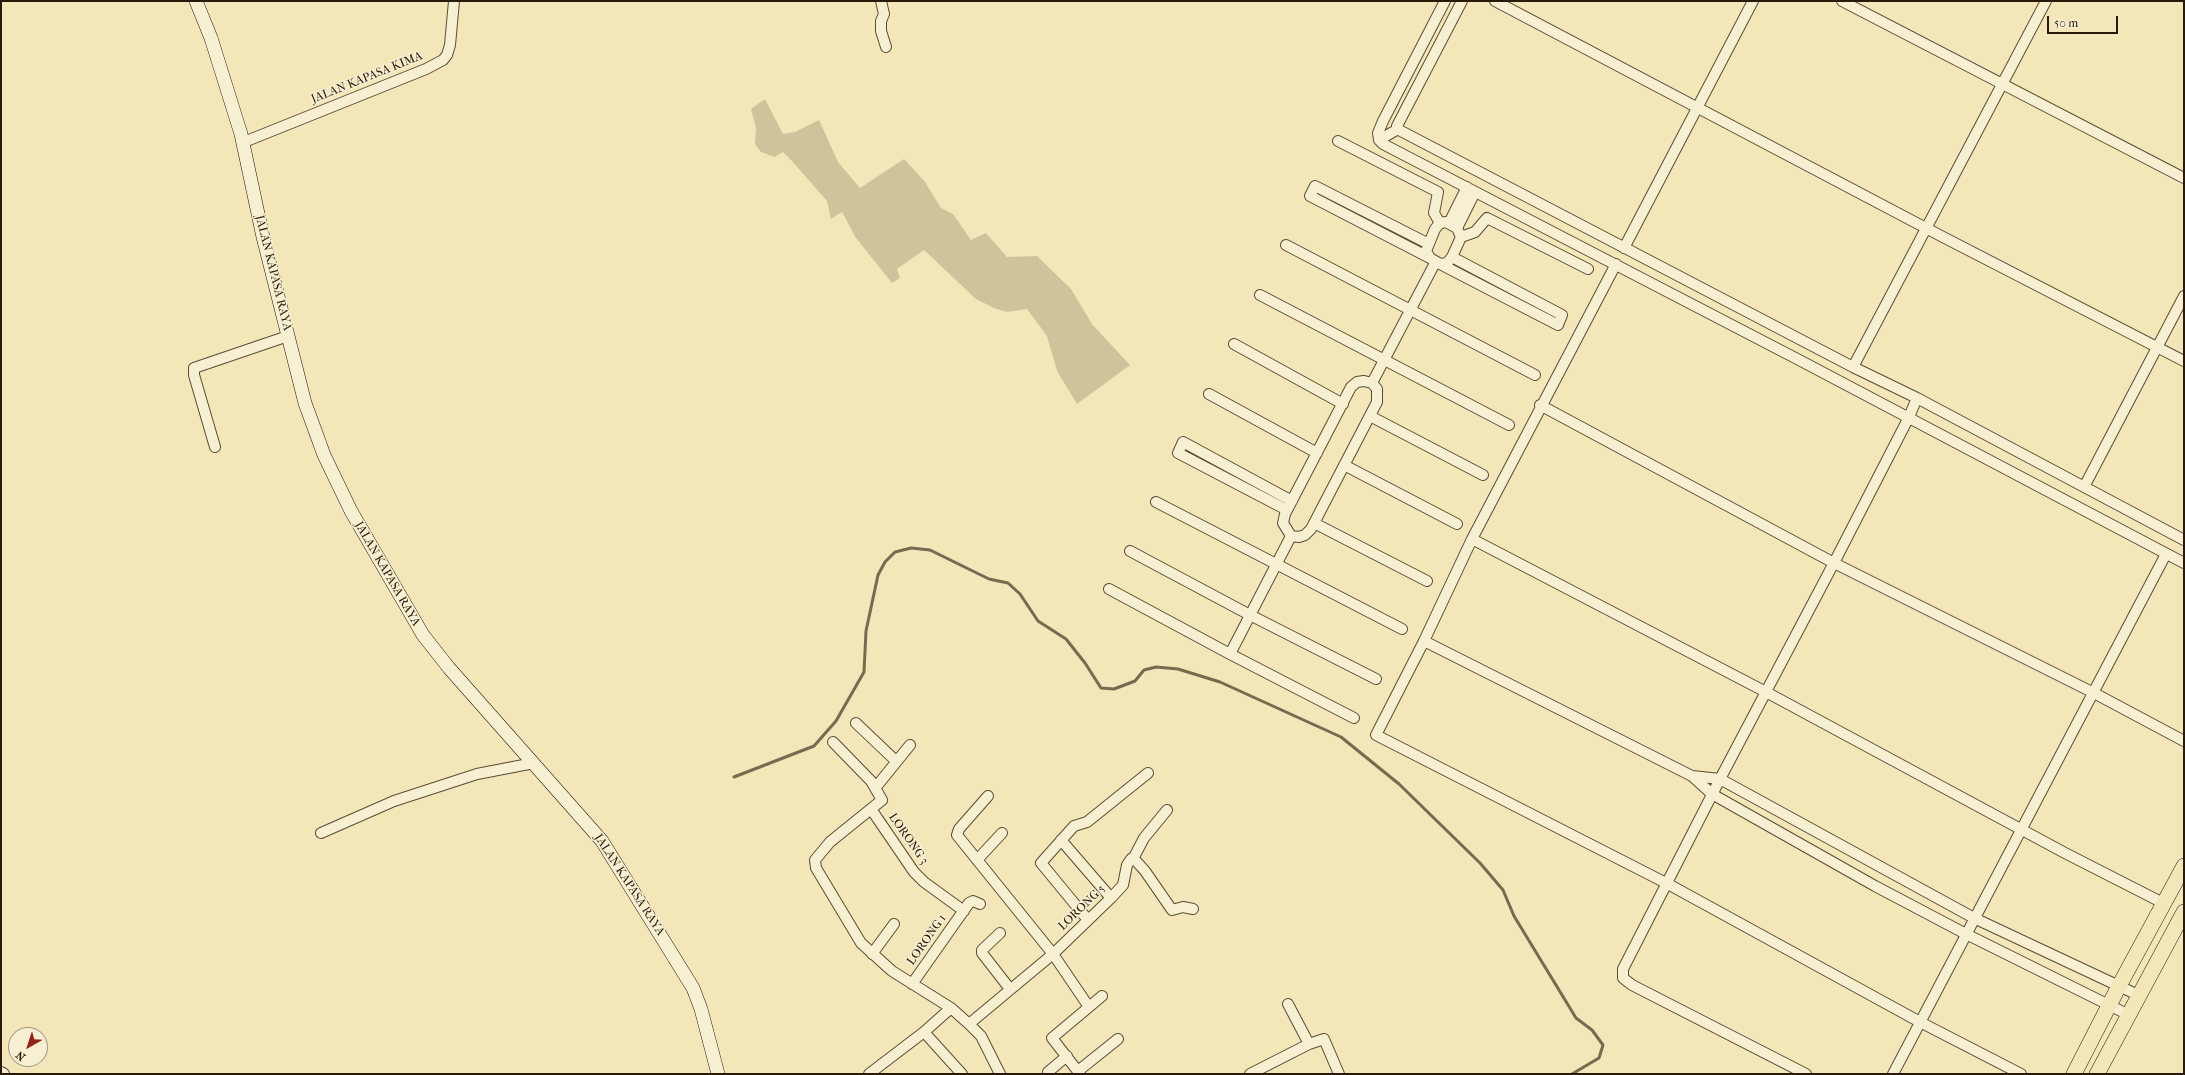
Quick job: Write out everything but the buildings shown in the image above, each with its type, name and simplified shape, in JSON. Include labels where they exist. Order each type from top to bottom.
[{"type":"main road","name":"JALAN KAPASA RAYA","points":[[196,1],[211,38],[244,142],[263,238],[305,403],[324,455],[351,511],[423,635],[448,668],[602,841],[693,988],[701,1009],[718,1074]]},
{"type":"main road","points":[[2074,1074],[2119,986],[2165,904],[2184,866]]},
{"type":"main road","points":[[2097,1074],[2138,995],[2184,912]]},
{"type":"street","name":"JALAN KAPASA KIMA","points":[[244,142],[426,69],[443,60],[447,55],[450,45],[454,1]]},
{"type":"street","points":[[881,1],[884,14],[881,22],[881,31],[886,47]]},
{"type":"street","points":[[1445,1],[1378,133],[1383,144],[1909,417],[2184,563]]},
{"type":"street","points":[[1380,140],[1398,129],[1462,1]]},
{"type":"street","points":[[1495,1],[1927,228],[2184,360]]},
{"type":"street","points":[[1624,248],[1753,1]]},
{"type":"street","points":[[1842,1],[2184,178]]},
{"type":"street","points":[[1852,367],[2046,1]]},
{"type":"street","points":[[1398,129],[1852,367],[1917,398],[2184,540]]},
{"type":"street","points":[[1338,140],[1438,192],[1434,213],[1452,228]]},
{"type":"street","points":[[1428,243],[1315,186],[1310,196],[1558,325],[1562,315],[1452,257]]},
{"type":"street","points":[[1471,190],[1452,228],[1452,257],[1447,263],[1435,262],[1426,251],[1435,228],[1452,228],[1475,232],[1487,218],[1588,269]]},
{"type":"street","points":[[1286,245],[1535,375]]},
{"type":"street","points":[[1372,383],[1435,262]]},
{"type":"street","points":[[1616,264],[1540,405],[1472,539],[1424,641],[1376,735],[1668,884],[1920,1022],[2021,1074]]},
{"type":"street","points":[[1260,295],[1510,425]]},
{"type":"street","points":[[2084,487],[2184,296]]},
{"type":"street","points":[[216,448],[194,375],[194,368],[288,336]]},
{"type":"street","points":[[1234,344],[1343,404]]},
{"type":"street","points":[[1364,381],[1372,383],[1377,389],[1378,396],[1370,416],[1314,523],[1305,535],[1299,537],[1291,536],[1284,523],[1287,510],[1351,388],[1357,382],[1364,381]]},
{"type":"street","points":[[1208,394],[1317,453]]},
{"type":"street","points":[[1806,1074],[1632,985],[1623,978],[1623,969],[1668,884],[1712,794],[1834,563],[1909,417],[1917,398]]},
{"type":"street","points":[[1540,405],[1834,563],[2094,693],[2184,741]]},
{"type":"street","points":[[1370,416],[1483,475]]},
{"type":"street","points":[[1287,510],[1178,453],[1183,442],[1292,501]]},
{"type":"street","points":[[1344,466],[1457,524]]},
{"type":"street","points":[[1156,502],[1402,629]]},
{"type":"street","points":[[1314,523],[1427,581]]},
{"type":"street","points":[[1230,654],[1291,536]]},
{"type":"street","points":[[1472,539],[1766,692],[2022,830],[2165,904]]},
{"type":"street","points":[[1130,550],[1250,615],[1376,678]]},
{"type":"street","points":[[1893,1074],[2166,554]]},
{"type":"street","points":[[1109,589],[1354,718]]},
{"type":"street","points":[[1424,641],[1692,776],[1712,794],[1875,886],[1966,934],[2128,1015]]},
{"type":"street","points":[[856,723],[896,761]]},
{"type":"street","points":[[833,742],[876,787],[881,801],[834,838],[823,849],[814,864],[852,931],[872,954],[912,984],[951,1008],[969,1024],[981,1036],[1000,1074]]},
{"type":"street","points":[[876,787],[910,745]]},
{"type":"street","points":[[321,833],[394,801],[424,791],[477,774],[534,763]]},
{"type":"street","points":[[1088,920],[1041,864],[1074,826],[1087,822],[1148,773]]},
{"type":"street","points":[[1692,776],[1720,779],[1974,918],[2138,995]]},
{"type":"street","points":[[988,796],[956,832],[1053,954],[1089,1007]]},
{"type":"street","name":"LORONG 3","points":[[871,808],[914,872],[924,882],[964,911]]},
{"type":"street","name":"LORONG 5","points":[[969,1024],[1053,954],[1111,898],[1123,885],[1127,865],[1133,859],[1144,838],[1167,810]]},
{"type":"street","points":[[977,860],[1002,833]]},
{"type":"street","points":[[1061,840],[1111,898]]},
{"type":"street","points":[[1133,859],[1145,871],[1170,909],[1173,910],[1183,907],[1194,909]]},
{"type":"street","points":[[964,911],[972,901],[980,904]]},
{"type":"street","name":"LORONG 1","points":[[912,984],[964,911]]},
{"type":"street","points":[[872,954],[894,924]]},
{"type":"street","points":[[1000,933],[982,950],[982,953],[1010,989]]},
{"type":"street","points":[[1102,996],[1052,1038],[1079,1072],[1118,1039]]},
{"type":"street","points":[[1288,1004],[1309,1044]]},
{"type":"street","points":[[870,1074],[924,1032],[951,1008]]},
{"type":"street","points":[[924,1032],[962,1074]]},
{"type":"street","points":[[1250,1074],[1309,1044],[1322,1035],[1330,1058],[1339,1074]]},
{"type":"street","points":[[1048,1072],[1067,1056]]},
{"type":"street","points":[[1268,1065],[1273,1074]]},
{"type":"shaded area","points":[[765,99],[783,134],[795,132],[819,120],[838,162],[860,188],[904,159],[925,182],[941,208],[953,214],[971,240],[986,233],[1007,257],[1037,256],[1071,289],[1092,324],[1130,365],[1077,404],[1057,371],[1047,336],[1027,309],[1007,312],[994,308],[976,299],[924,250],[897,269],[900,278],[892,283],[856,238],[842,212],[831,219],[827,201],[792,161],[783,152],[775,157],[761,152],[755,144],[756,128],[751,109]]},
{"type":"waterway","points":[[734,777],[814,746],[836,721],[864,672],[866,631],[878,575],[885,562],[895,552],[911,548],[930,550],[989,579],[1008,583],[1020,594],[1038,621],[1066,639],[1085,663],[1101,688],[1114,689],[1135,681],[1144,670],[1156,667],[1178,669],[1220,682],[1341,737],[1399,784],[1480,863],[1503,890],[1514,916],[1576,1018],[1592,1030],[1603,1045],[1599,1058],[1572,1074]]}]
